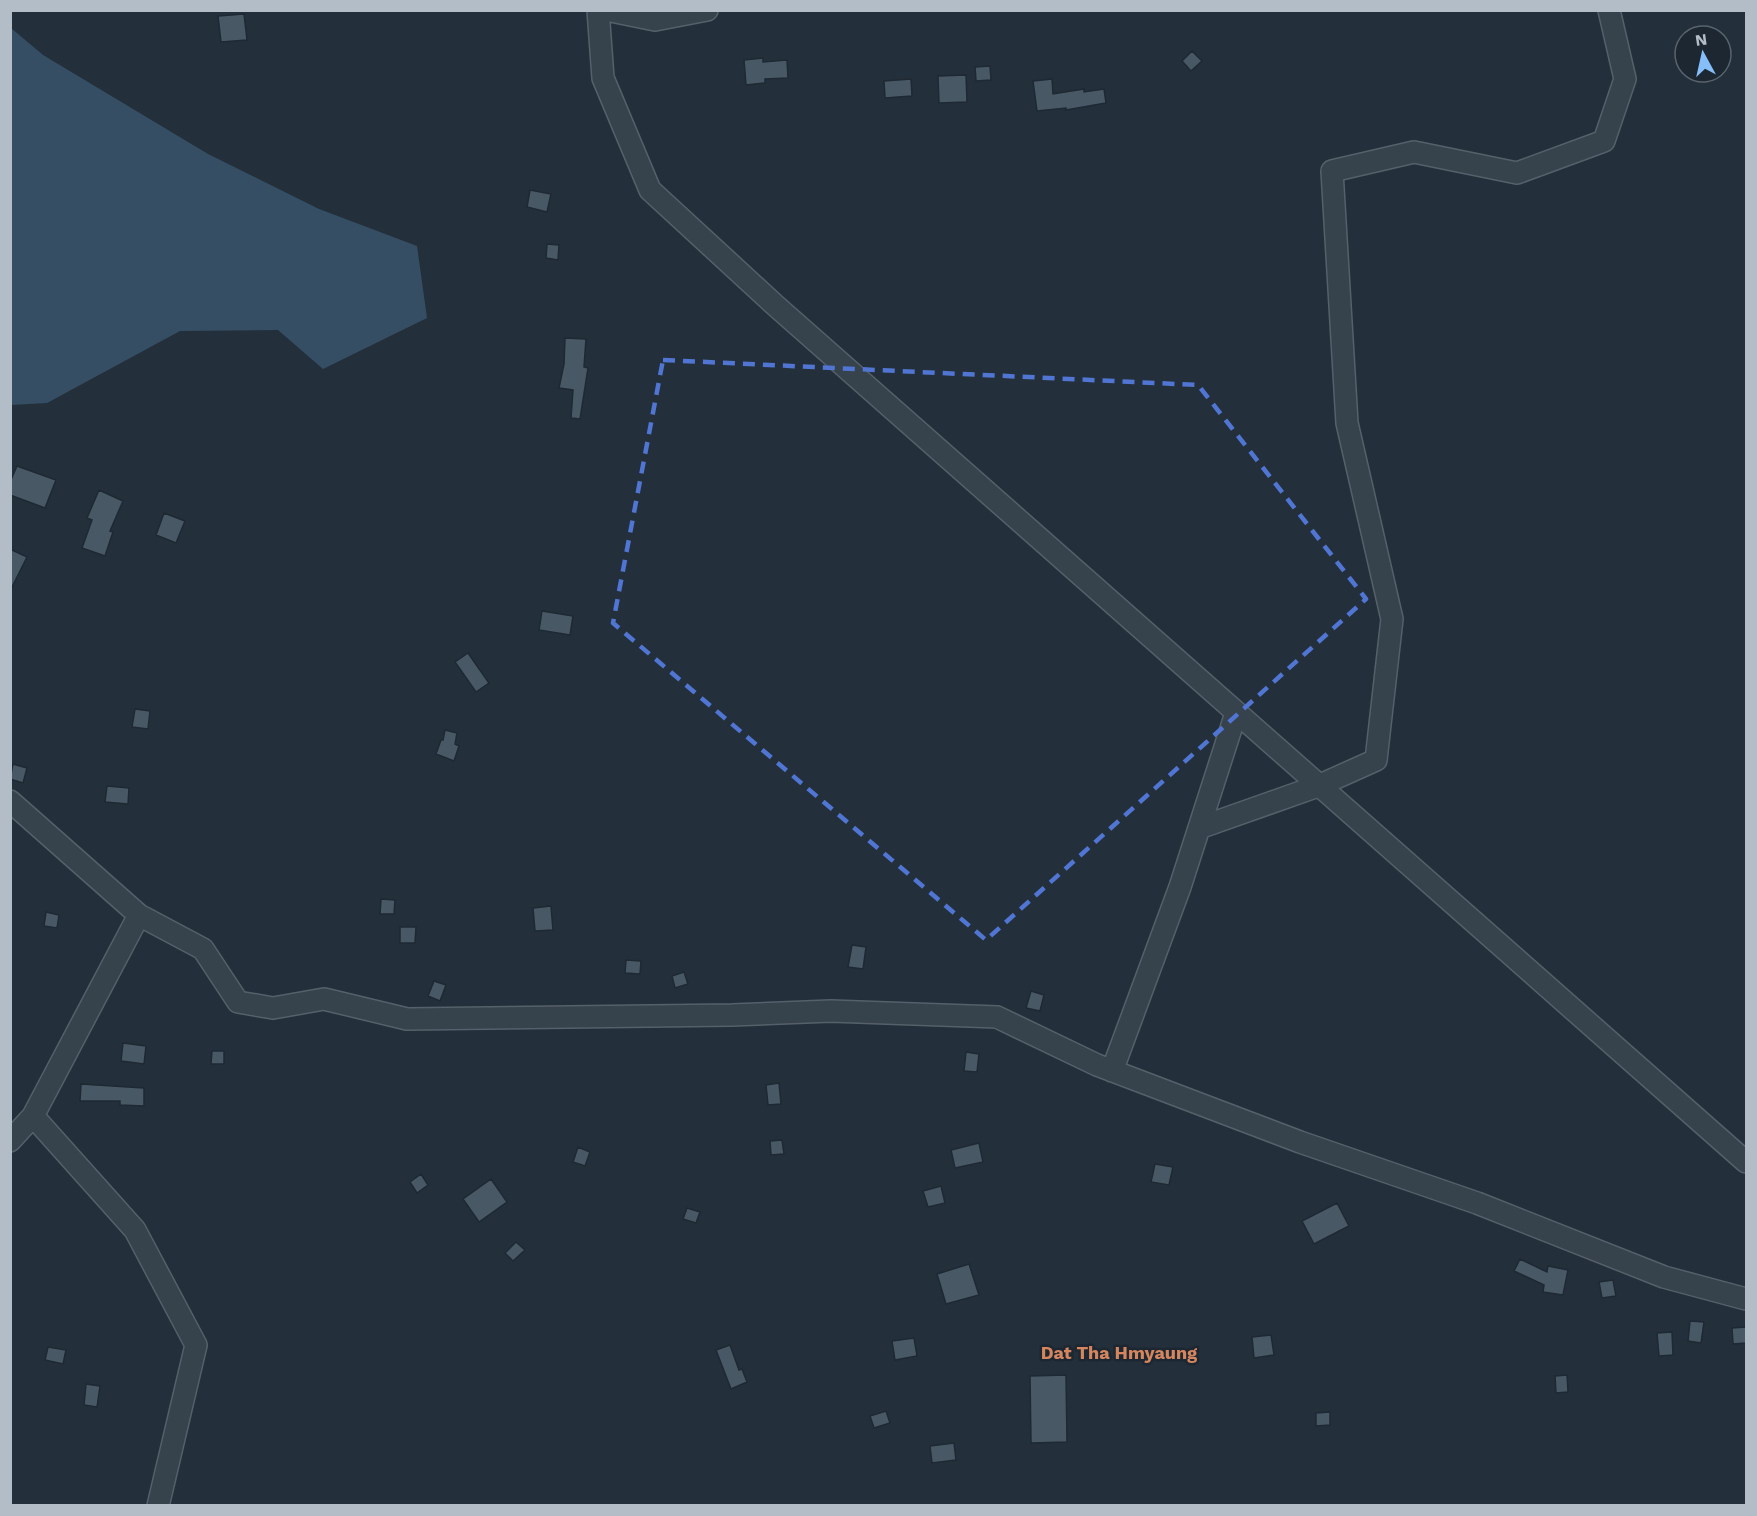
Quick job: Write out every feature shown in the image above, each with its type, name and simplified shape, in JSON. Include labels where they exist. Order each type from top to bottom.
[{"type":"street","points":[[598,10],[603,78],[650,190],[776,306],[1746,1162]]},
{"type":"street","points":[[606,10],[655,20],[707,10]]},
{"type":"street","points":[[1199,828],[1318,786],[1376,760],[1392,619],[1347,423],[1332,171],[1414,152],[1517,173],[1604,141],[1624,79],[1609,10]]},
{"type":"street","points":[[1112,1071],[1180,887],[1236,713]]},
{"type":"street","points":[[10,801],[139,915],[203,949],[238,1002],[273,1008],[324,999],[407,1019],[732,1015],[831,1011],[997,1017],[1112,1071],[1300,1142],[1476,1203],[1664,1277],[1746,1299]]},
{"type":"street","points":[[10,1141],[33,1116],[139,915]]},
{"type":"street","points":[[33,1116],[135,1230],[196,1346],[158,1506]]},
{"type":"highlighted area","points":[[663,360],[1198,385],[1366,599],[986,940],[613,623]]},
{"type":"water","points":[[11,28],[43,55],[208,154],[319,209],[417,246],[427,318],[323,369],[278,330],[180,331],[47,403],[11,405]]},
{"type":"building","points":[[244,14],[247,40],[221,42],[218,16]]},
{"type":"building","points":[[1192,51],[1202,61],[1191,71],[1182,61]]},
{"type":"building","points":[[763,58],[763,62],[787,60],[788,78],[765,79],[765,83],[746,85],[744,60]]},
{"type":"building","points":[[990,66],[991,80],[976,81],[975,67]]},
{"type":"building","points":[[966,75],[967,102],[939,103],[938,76]]},
{"type":"building","points":[[911,79],[912,96],[885,98],[884,81]]},
{"type":"building","points":[[1052,79],[1053,94],[1084,89],[1084,92],[1104,89],[1106,103],[1066,110],[1066,108],[1037,111],[1033,81]]},
{"type":"building","points":[[530,190],[551,194],[547,212],[527,207]]},
{"type":"building","points":[[547,244],[559,245],[558,260],[546,258]]},
{"type":"building","points":[[565,338],[586,339],[584,367],[588,368],[580,419],[571,418],[573,390],[559,388],[564,364]]},
{"type":"building","points":[[17,466],[56,480],[45,508],[10,495],[10,482]]},
{"type":"building","points":[[99,490],[123,501],[110,531],[113,532],[105,556],[82,548],[92,520],[87,518]]},
{"type":"building","points":[[164,513],[185,521],[176,543],[156,535]]},
{"type":"building","points":[[10,549],[27,557],[10,591]]},
{"type":"building","points":[[542,611],[573,616],[570,635],[539,630]]},
{"type":"building","points":[[468,653],[489,683],[476,692],[455,662]]},
{"type":"building","points":[[135,709],[150,711],[148,729],[132,727]]},
{"type":"building","points":[[445,730],[457,733],[455,744],[459,746],[454,761],[436,754]]},
{"type":"building","points":[[13,764],[27,768],[23,783],[10,779]]},
{"type":"building","points":[[107,786],[129,788],[128,804],[105,802]]},
{"type":"building","points":[[381,899],[395,900],[394,914],[380,914]]},
{"type":"building","points":[[551,906],[553,930],[535,931],[533,908]]},
{"type":"building","points":[[46,912],[59,915],[57,928],[44,926]]},
{"type":"building","points":[[400,927],[416,927],[415,943],[400,943]]},
{"type":"building","points":[[852,945],[866,947],[863,969],[848,967]]},
{"type":"building","points":[[626,960],[641,961],[640,974],[625,973]]},
{"type":"building","points":[[684,972],[688,984],[675,988],[672,976]]},
{"type":"building","points":[[434,981],[446,985],[440,1001],[428,996]]},
{"type":"building","points":[[1031,991],[1044,995],[1040,1011],[1026,1008]]},
{"type":"building","points":[[123,1043],[146,1046],[144,1064],[121,1061]]},
{"type":"building","points":[[212,1051],[224,1051],[224,1064],[211,1064]]},
{"type":"building","points":[[966,1052],[979,1054],[977,1072],[964,1071]]},
{"type":"building","points":[[779,1083],[781,1104],[768,1105],[766,1085]]},
{"type":"building","points":[[81,1084],[144,1088],[144,1106],[120,1105],[120,1101],[80,1101]]},
{"type":"building","points":[[782,1140],[784,1154],[771,1155],[770,1141]]},
{"type":"building","points":[[979,1143],[983,1162],[955,1168],[951,1150]]},
{"type":"building","points":[[578,1147],[590,1152],[585,1166],[573,1162]]},
{"type":"building","points":[[1155,1164],[1173,1167],[1169,1185],[1151,1182]]},
{"type":"building","points":[[421,1174],[428,1185],[417,1193],[410,1182]]},
{"type":"building","points":[[491,1179],[507,1202],[479,1222],[463,1199]]},
{"type":"building","points":[[941,1186],[945,1203],[928,1207],[923,1191]]},
{"type":"building","points":[[1337,1203],[1349,1226],[1314,1244],[1302,1221]]},
{"type":"building","points":[[687,1208],[700,1212],[696,1223],[683,1219]]},
{"type":"building","points":[[516,1242],[525,1250],[513,1261],[505,1253]]},
{"type":"building","points":[[1520,1259],[1547,1272],[1548,1266],[1568,1270],[1563,1295],[1543,1292],[1544,1285],[1514,1271]]},
{"type":"building","points":[[969,1264],[979,1295],[946,1304],[937,1274]]},
{"type":"building","points":[[1613,1280],[1616,1296],[1602,1298],[1599,1282]]},
{"type":"building","points":[[1690,1321],[1704,1322],[1701,1343],[1688,1341]]},
{"type":"building","points":[[1746,1327],[1746,1343],[1733,1344],[1732,1328]]},
{"type":"building","points":[[1672,1332],[1673,1355],[1659,1356],[1657,1333]]},
{"type":"building","points":[[1271,1335],[1274,1355],[1254,1358],[1252,1337]]},
{"type":"building","points":[[914,1338],[917,1356],[895,1360],[892,1341]]},
{"type":"building","points":[[730,1345],[739,1370],[742,1369],[747,1382],[731,1389],[716,1350]]},
{"type":"building","points":[[48,1347],[66,1350],[63,1364],[45,1360]]},
{"type":"building","points":[[1066,1375],[1067,1442],[1031,1443],[1030,1376]]},
{"type":"building","points":[[1567,1375],[1568,1392],[1556,1393],[1555,1376]]},
{"type":"building","points":[[86,1384],[100,1386],[97,1407],[84,1405]]},
{"type":"building","points":[[886,1411],[890,1423],[874,1428],[870,1416]]},
{"type":"building","points":[[1330,1412],[1330,1425],[1316,1426],[1316,1413]]},
{"type":"building","points":[[954,1443],[956,1460],[932,1463],[930,1446]]},
{"type":"district","name":"Dat Tha Hmyaung","points":[[1119,1352]]}]
